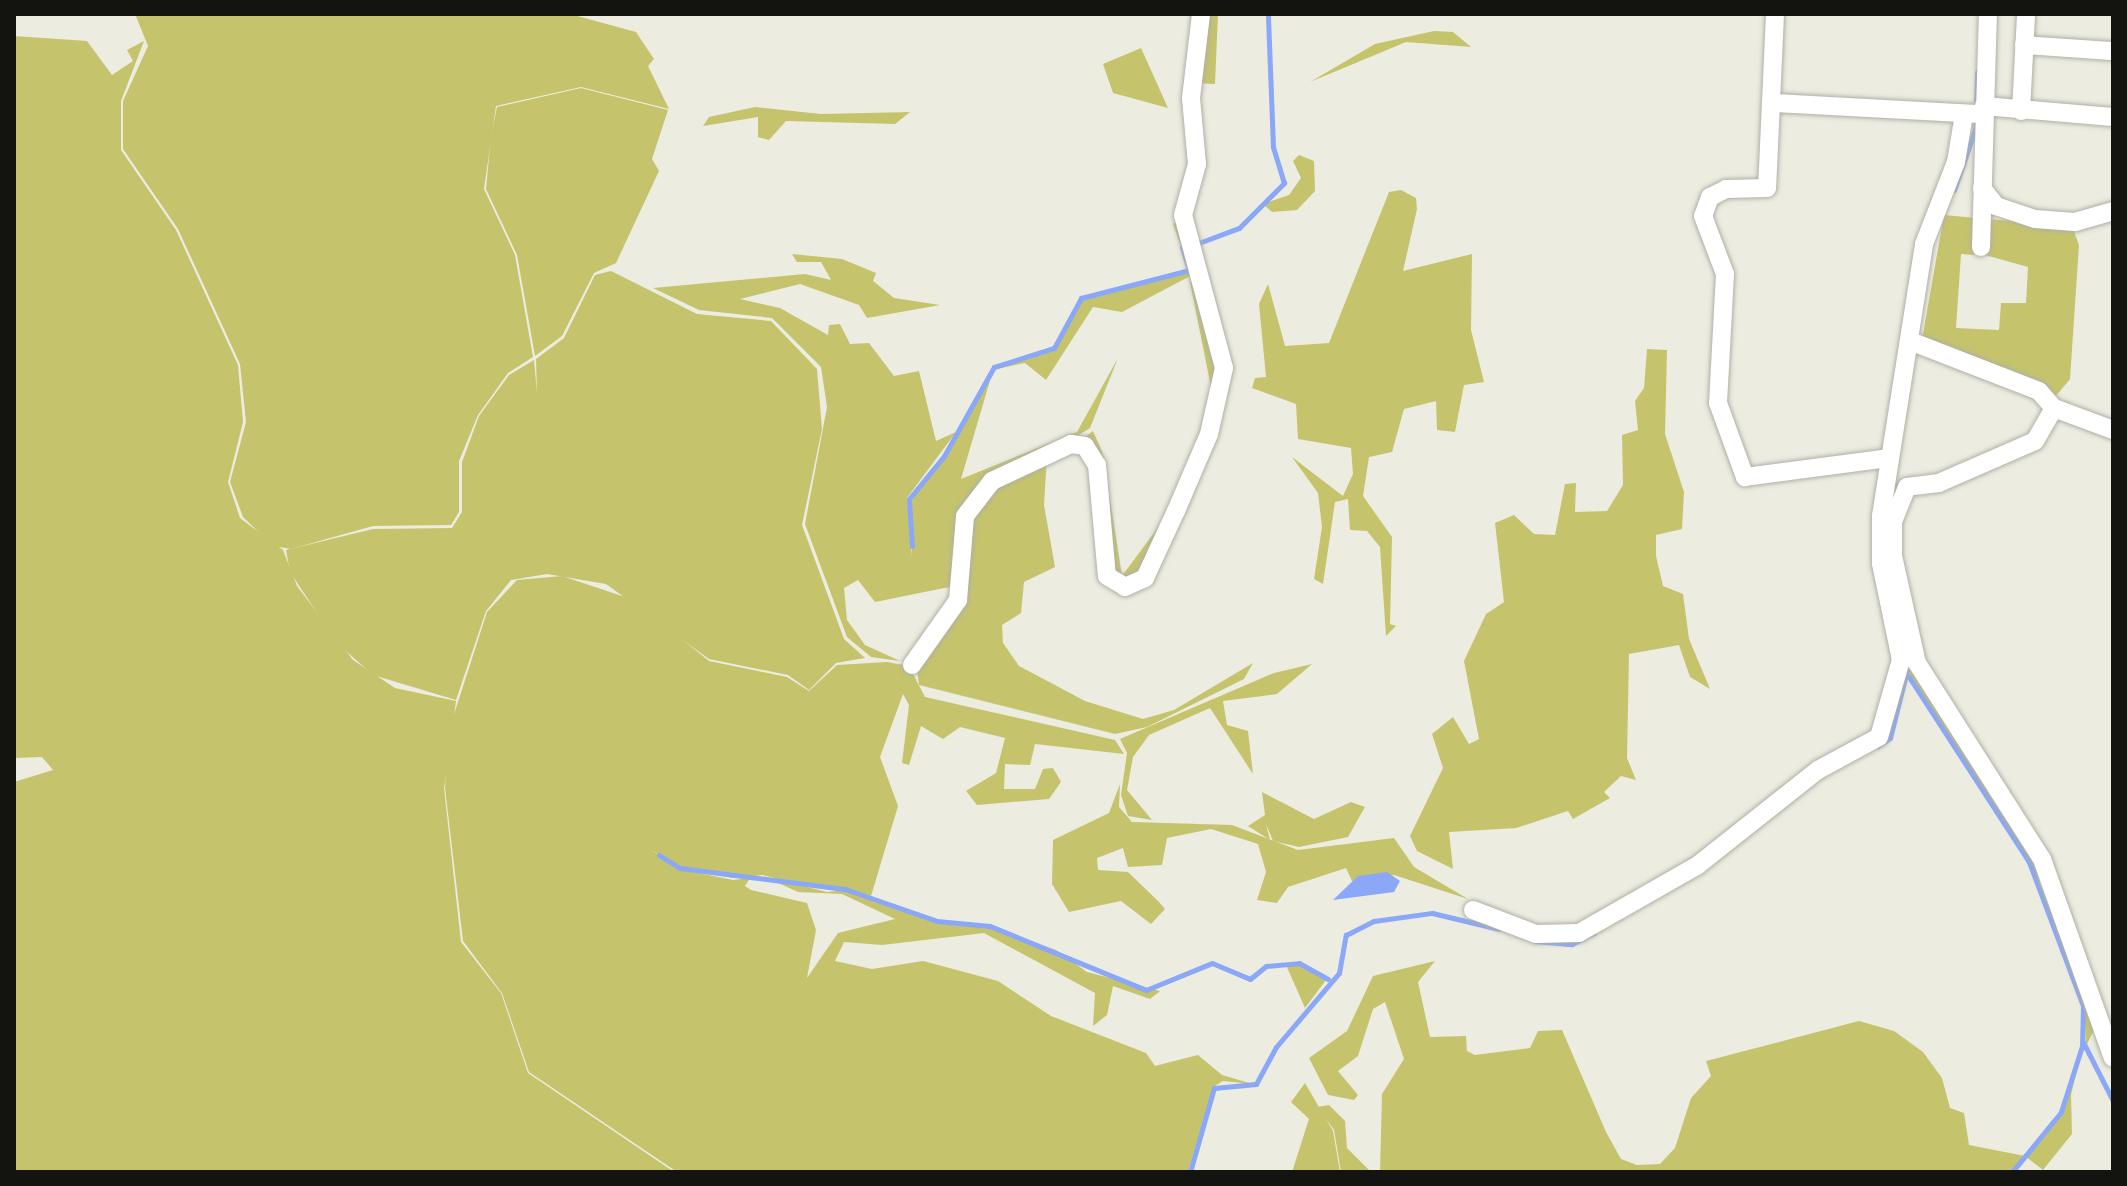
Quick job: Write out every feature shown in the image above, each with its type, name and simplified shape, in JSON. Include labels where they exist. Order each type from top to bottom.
[{"type":"street","points":[[912,665],[958,600],[965,516],[992,481],[1071,444],[1085,446],[1097,465],[1107,576],[1125,587],[1145,578],[1181,499],[1218,409],[1224,368],[1183,215],[1197,164],[1191,98],[1201,14]]},
{"type":"street","points":[[1775,14],[1775,103],[1767,188],[1726,189],[1710,197],[1703,216],[1725,274],[1718,403],[1745,477],[1889,458]]},
{"type":"street","points":[[1981,247],[1988,14]]},
{"type":"street","points":[[2021,111],[2026,14]]},
{"type":"street","points":[[2024,45],[2113,51]]},
{"type":"street","points":[[1775,103],[1964,114],[1984,110],[2113,117]]},
{"type":"street","points":[[1473,910],[1536,934],[1579,933],[1698,865],[1818,770],[1879,737],[1901,660],[1879,539],[1889,458],[1924,244],[1956,162],[1964,114]]},
{"type":"street","points":[[1982,188],[1996,206],[2035,219],[2075,222],[2113,211]]},
{"type":"street","points":[[1910,341],[2039,391],[2054,408],[2097,430],[2113,430]]},
{"type":"street","points":[[2054,408],[2035,441],[1939,483],[1907,487],[1893,522],[1893,556],[1917,663],[2042,859],[2113,1058]]},
{"type":"shaded area","points":[[135,14],[570,14],[636,32],[654,59],[648,66],[669,109],[581,87],[496,106],[484,189],[515,255],[533,357],[508,373],[478,415],[459,461],[459,512],[451,525],[373,526],[291,549],[273,546],[243,517],[230,482],[246,422],[240,364],[178,229],[123,149],[123,101],[148,46]]},
{"type":"shaded area","points":[[1203,14],[1218,14],[1215,84],[1194,83]]},
{"type":"shaded area","points":[[1434,31],[1453,32],[1471,47],[1406,42],[1310,82],[1375,44]]},
{"type":"shaded area","points":[[14,36],[87,41],[112,75],[133,61],[127,50],[144,41],[121,101],[121,150],[176,230],[238,365],[243,422],[228,482],[240,518],[283,550],[297,586],[353,660],[395,688],[456,701],[444,788],[461,942],[501,993],[528,1073],[674,1172],[14,1172],[14,782],[53,770],[42,757],[14,758]]},
{"type":"shaded area","points":[[1141,48],[1168,108],[1113,93],[1103,64]]},
{"type":"shaded area","points":[[581,88],[668,110],[652,159],[659,171],[616,263],[594,273],[562,336],[535,356],[517,255],[486,189],[491,136],[497,107]]},
{"type":"shaded area","points":[[755,107],[821,114],[910,112],[895,124],[786,121],[769,140],[758,137],[758,117],[703,126],[709,117]]},
{"type":"shaded area","points":[[1299,155],[1314,161],[1315,191],[1297,210],[1272,212],[1263,204],[1289,195],[1301,178],[1293,161]]},
{"type":"shaded area","points":[[1401,190],[1416,198],[1417,209],[1403,271],[1472,254],[1471,330],[1484,382],[1464,385],[1455,432],[1437,430],[1436,401],[1404,409],[1392,452],[1369,457],[1363,496],[1392,537],[1390,624],[1396,626],[1386,636],[1380,547],[1367,531],[1350,530],[1348,499],[1335,502],[1323,584],[1314,579],[1322,527],[1318,493],[1292,457],[1343,496],[1353,474],[1351,448],[1298,439],[1296,404],[1252,388],[1255,378],[1266,377],[1259,304],[1268,284],[1285,346],[1329,343],[1389,192]]},
{"type":"shaded area","points":[[1944,215],[1976,218],[1974,255],[1961,254],[1956,328],[1999,330],[2001,303],[2026,303],[2028,267],[1985,255],[1987,219],[2072,226],[2079,245],[2070,379],[2056,396],[2022,375],[1922,340]]},
{"type":"shaded area","points":[[1181,219],[1194,274],[1122,312],[1093,307],[1046,380],[1025,363],[996,369],[1055,350],[1083,300],[1190,271],[1173,224]]},
{"type":"shaded area","points":[[792,254],[842,259],[876,273],[873,281],[894,298],[940,305],[867,318],[859,305],[800,284],[740,299],[780,308],[828,335],[829,325],[840,324],[850,344],[869,343],[894,376],[919,371],[936,441],[956,432],[907,498],[912,556],[912,500],[945,458],[991,377],[961,479],[1077,432],[1118,358],[1090,428],[974,498],[959,586],[938,621],[954,586],[875,602],[858,580],[844,588],[847,620],[865,645],[900,661],[871,657],[847,637],[805,524],[827,407],[821,367],[772,318],[699,310],[653,288],[805,274],[831,280],[821,262],[797,262]]},
{"type":"shaded area","points":[[611,271],[697,314],[771,321],[817,369],[822,429],[802,525],[844,639],[865,658],[836,663],[809,690],[788,675],[709,659],[606,584],[547,574],[511,580],[486,611],[456,700],[373,675],[337,643],[290,572],[286,550],[373,529],[452,528],[462,512],[462,462],[479,416],[509,375],[534,360],[537,393],[536,359],[564,338],[595,275]]},
{"type":"shaded area","points":[[1196,279],[1221,368],[1219,396],[1207,433],[1143,576],[1117,582],[1110,575],[1100,465],[1095,452],[1078,442],[1093,431],[1103,454],[1122,576],[1168,514],[1213,397],[1190,282]]},
{"type":"shaded area","points":[[1647,349],[1667,350],[1665,434],[1684,492],[1682,529],[1656,535],[1656,556],[1663,586],[1683,594],[1689,639],[1710,689],[1690,677],[1679,645],[1629,654],[1627,758],[1636,780],[1621,776],[1604,792],[1610,798],[1573,819],[1568,811],[1516,828],[1449,832],[1453,869],[1417,851],[1410,836],[1443,768],[1432,734],[1453,717],[1469,744],[1479,739],[1464,661],[1486,614],[1504,602],[1495,523],[1514,515],[1534,534],[1555,535],[1565,484],[1576,483],[1575,512],[1607,511],[1623,485],[1622,435],[1638,430],[1635,401],[1644,388]]},
{"type":"shaded area","points":[[1047,456],[1044,505],[1055,567],[1024,582],[1021,613],[1002,625],[1003,643],[1019,666],[1085,701],[1143,719],[1174,710],[1253,663],[1244,679],[1147,727],[1115,734],[919,685],[917,668],[952,618],[963,537],[978,501]]},
{"type":"shaded area","points":[[1895,483],[1917,484],[1892,522],[1916,663],[2023,833],[2095,1028],[2086,1046],[2084,1006],[2041,883],[1910,677],[1886,538]]},
{"type":"shaded area","points":[[562,576],[634,600],[709,661],[787,677],[809,691],[837,665],[887,662],[909,666],[925,697],[1115,740],[1124,754],[1035,744],[1030,765],[1005,764],[1004,789],[1035,789],[1043,769],[1053,768],[1061,782],[1049,799],[977,805],[966,791],[996,773],[1005,738],[960,727],[943,739],[921,726],[909,765],[902,763],[909,705],[903,694],[880,757],[898,806],[871,896],[845,888],[804,886],[763,875],[733,878],[680,867],[651,850],[679,869],[733,880],[750,878],[745,886],[751,890],[807,903],[816,930],[807,978],[838,933],[895,919],[842,894],[798,892],[763,876],[827,892],[845,890],[937,922],[990,927],[1056,950],[1087,972],[1160,991],[1150,999],[1113,986],[1107,1015],[1093,1026],[1095,993],[984,933],[882,945],[844,942],[835,961],[872,969],[923,961],[998,981],[1051,1016],[1146,1053],[1155,1066],[1198,1055],[1222,1075],[1253,1084],[1223,1081],[1213,1087],[1188,1172],[677,1172],[529,1072],[502,993],[463,941],[445,788],[447,736],[487,612],[517,580]]},
{"type":"shaded area","points":[[1312,664],[1277,694],[1223,701],[1227,725],[1248,731],[1253,774],[1210,708],[1149,735],[1133,757],[1127,790],[1152,820],[1128,816],[1121,795],[1127,753],[1120,739],[1274,673]]},
{"type":"shaded area","points":[[1120,784],[1119,807],[1132,822],[1232,825],[1298,850],[1394,838],[1414,867],[1468,899],[1394,875],[1352,881],[1346,868],[1288,887],[1277,903],[1257,900],[1266,872],[1258,844],[1211,829],[1167,838],[1162,865],[1128,867],[1123,848],[1097,858],[1098,870],[1128,872],[1165,909],[1151,924],[1121,901],[1069,912],[1052,884],[1053,840],[1109,813]]},
{"type":"shaded area","points":[[1262,792],[1314,819],[1351,802],[1365,807],[1348,837],[1299,847],[1273,841],[1266,824],[1270,840],[1248,826],[1265,815]]},
{"type":"shaded area","points":[[1435,961],[1418,982],[1430,1037],[1466,1036],[1467,1051],[1475,1055],[1530,1048],[1538,1031],[1562,1030],[1606,1132],[1621,1159],[1637,1165],[1660,1164],[1675,1148],[1691,1098],[1711,1076],[1706,1061],[1859,1021],[1894,1031],[1923,1052],[1942,1078],[1950,1108],[1964,1113],[1969,1145],[2025,1156],[2011,1172],[1380,1172],[1382,1094],[1404,1059],[1385,1002],[1373,1009],[1358,1056],[1338,1071],[1358,1095],[1354,1100],[1328,1095],[1309,1058],[1347,1031],[1373,976]]},
{"type":"shaded area","points":[[1299,964],[1326,980],[1305,1008],[1286,965]]},
{"type":"shaded area","points":[[2083,1045],[2071,1095],[2072,1134],[2043,1170],[2026,1157],[2061,1112]]},
{"type":"shaded area","points":[[1305,1083],[1333,1131],[1340,1172],[1292,1172],[1309,1119],[1291,1102]]},
{"type":"shaded area","points":[[1329,1105],[1345,1121],[1347,1148],[1371,1172],[1341,1172],[1334,1130],[1317,1107]]},
{"type":"water","points":[[1387,872],[1400,881],[1394,892],[1333,900],[1358,876]]},
{"type":"waterway","points":[[1196,244],[1239,228],[1284,183],[1273,147],[1268,14]]},
{"type":"waterway","points":[[1976,106],[1977,72]]},
{"type":"waterway","points":[[1954,190],[1977,124]]},
{"type":"waterway","points":[[912,546],[909,499],[944,456],[994,367],[1054,348],[1081,298],[1189,270],[1182,247]]},
{"type":"waterway","points":[[1878,746],[1890,738],[1909,662]]},
{"type":"waterway","points":[[1909,677],[2029,862],[2083,1006],[2082,1046],[2061,1112],[2012,1172]]},
{"type":"waterway","points":[[659,855],[680,868],[845,889],[937,921],[990,926],[1146,990],[1212,963],[1250,979],[1266,966],[1299,963],[1328,979]]},
{"type":"waterway","points":[[1190,1172],[1214,1088],[1256,1084],[1276,1047],[1339,973],[1346,935],[1374,921],[1432,913],[1499,929]]},
{"type":"waterway","points":[[1535,941],[1572,944],[1594,933]]},
{"type":"waterway","points":[[2083,1042],[2113,1101]]}]
